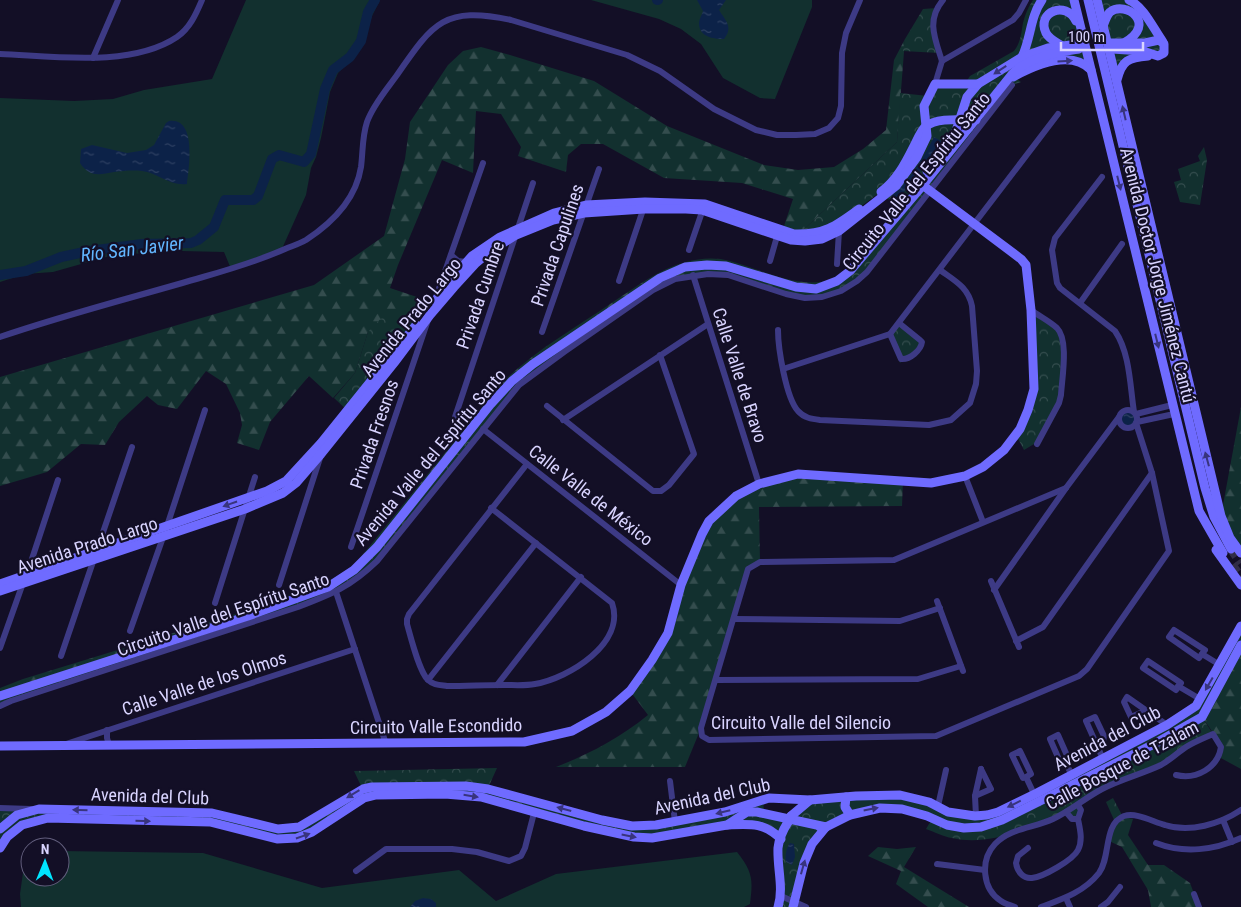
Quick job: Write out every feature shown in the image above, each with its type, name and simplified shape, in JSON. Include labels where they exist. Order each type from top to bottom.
[{"type":"street","points":[[93,58],[118,0]]},
{"type":"street","points":[[0,54],[93,58],[116,57],[160,46],[177,37],[190,26],[202,0]]},
{"type":"street","points":[[0,337],[50,319],[126,300],[231,269],[304,241],[329,222],[350,197],[361,167],[364,134],[371,112],[422,40],[440,23],[457,16],[495,17],[626,55],[660,70],[714,109],[756,130],[777,135],[796,135],[815,134],[829,128],[838,118],[841,106],[842,53],[846,34],[860,0]]},
{"type":"street","points":[[943,0],[937,8],[933,21],[934,34],[942,61],[1013,20],[1026,0]]},
{"type":"street","points":[[1022,56],[1027,46],[1032,18],[1042,0]]},
{"type":"street","name":"Avenida Doctor Jorge Jiménez Cantú","points":[[1074,0],[1080,43],[1091,70],[1173,409],[1200,512],[1227,551],[1202,475],[1088,0]]},
{"type":"street","name":"Avenida Doctor Jorge Jiménez Cantú","points":[[1096,0],[1111,50],[1117,82],[1221,516],[1230,538],[1241,553]]},
{"type":"street","points":[[1117,82],[1120,68],[1125,61],[1132,58],[1158,56],[1164,53],[1165,47],[1141,8],[1129,0]]},
{"type":"street","points":[[1103,26],[1110,12],[1118,7],[1127,7],[1139,21],[1138,31],[1133,38],[1111,50]]},
{"type":"street","points":[[934,86],[976,86],[1022,56],[1035,51],[1080,43],[1071,12],[1064,8],[1056,8],[1048,14],[1044,24],[1046,33],[1051,39],[1062,46]]},
{"type":"street","points":[[1124,44],[1159,40],[1162,42]]},
{"type":"street","name":"Avenida Valle del Espíritu Santo","points":[[0,696],[248,616],[328,587],[354,570],[378,547],[490,405],[512,381],[533,364],[660,278],[685,267],[707,265],[726,266],[796,287],[816,289],[837,281],[850,271],[902,210],[926,188],[976,120],[1021,66],[1034,59],[1053,54],[1080,43]]},
{"type":"street","points":[[1107,81],[1111,50]]},
{"type":"street","points":[[1111,50],[1143,51],[1153,55]]},
{"type":"street","points":[[1008,83],[1035,67],[1061,60],[1081,62],[1091,70]]},
{"type":"street","name":"Avenida Prado Largo","points":[[0,591],[25,579],[97,551],[268,491],[286,481],[320,443],[472,256],[500,237],[518,231],[554,213],[585,209],[645,206],[704,207],[778,232],[792,240],[822,239],[839,231],[847,221],[887,187],[906,163],[926,127],[924,106],[934,86],[942,61]]},
{"type":"street","name":"Circuito Valle del Espíritu Santo","points":[[0,706],[11,700],[298,607],[336,592],[360,577],[377,561],[519,385],[653,290],[675,279],[692,275],[728,275],[786,294],[805,298],[822,297],[841,291],[867,272],[926,188],[1008,83]]},
{"type":"street","name":"Avenida Valle del Espíritu Santo","points":[[902,210],[910,194],[950,140],[960,120],[967,97],[976,86]]},
{"type":"street","points":[[783,369],[890,334],[1058,114]]},
{"type":"street","points":[[926,127],[947,127],[954,125],[960,120],[976,120]]},
{"type":"street","name":"Privada Fresnos","points":[[351,548],[483,163]]},
{"type":"street","name":"Privada Capulines","points":[[542,332],[599,169]]},
{"type":"street","name":"Circuito Valle del Silencio","points":[[1066,488],[894,560],[760,562],[748,569],[701,728],[702,736],[709,740],[936,736],[1079,676],[1087,669],[1168,551],[1152,473],[1140,438],[1121,339],[1115,331],[1060,288],[1057,283],[1053,244],[1055,238],[1102,177]]},
{"type":"street","name":"Privada Cumbre","points":[[455,417],[533,183]]},
{"type":"street","name":"Circuito Valle Escondido","points":[[0,746],[524,742],[572,731],[606,712],[630,691],[652,660],[668,633],[681,585],[702,534],[709,521],[736,496],[759,484],[798,474],[931,483],[965,476],[983,467],[1004,450],[1020,429],[1034,389],[1026,265],[1021,259],[926,188]]},
{"type":"street","points":[[618,281],[645,206]]},
{"type":"street","points":[[689,250],[704,207]]},
{"type":"street","name":"Avenida Prado Largo","points":[[778,232],[809,234],[824,231],[847,221]]},
{"type":"street","name":"Avenida Prado Largo","points":[[0,584],[93,560],[245,509],[283,493],[296,482],[321,454],[430,315],[476,263],[518,231]]},
{"type":"street","points":[[837,264],[839,231]]},
{"type":"street","points":[[770,261],[778,232]]},
{"type":"street","points":[[1080,303],[1122,244]]},
{"type":"street","points":[[451,256],[458,261],[466,262]]},
{"type":"street","points":[[778,330],[778,349],[794,406],[798,412],[811,419],[929,425],[951,420],[970,403],[976,384],[977,372],[970,296],[961,284],[940,270]]},
{"type":"street","name":"Calle Valle de Bravo","points":[[692,275],[759,484]]},
{"type":"street","points":[[1030,310],[1057,328],[1062,335],[1064,344],[1059,403],[1037,444]]},
{"type":"street","points":[[890,334],[901,359],[908,358],[920,348],[922,342],[900,323]]},
{"type":"street","points":[[563,420],[708,324]]},
{"type":"street","points":[[406,348],[413,348],[418,352]]},
{"type":"street","points":[[546,406],[653,491],[661,491],[669,485],[694,454],[660,355]]},
{"type":"street","points":[[994,590],[1066,488],[1121,415],[1132,397]]},
{"type":"street","points":[[1110,429],[1122,426],[1130,428],[1136,418],[1173,409]]},
{"type":"street","points":[[130,631],[164,537],[204,410]]},
{"type":"street","points":[[1122,426],[1120,423],[1121,415],[1128,410],[1136,418]]},
{"type":"street","name":"Circuito Valle del Silencio","points":[[1130,428],[1140,438]]},
{"type":"street","name":"Calle Valle de México","points":[[483,429],[681,585]]},
{"type":"street","points":[[279,585],[321,454],[320,443]]},
{"type":"street","points":[[61,656],[132,447]]},
{"type":"street","points":[[491,508],[612,603],[616,612],[613,628],[599,651],[583,663],[557,677],[534,685],[436,685],[428,680],[422,670],[407,619],[491,508],[527,464]]},
{"type":"street","points":[[991,580],[1018,644],[1043,627],[1152,473]]},
{"type":"street","points":[[1202,475],[1211,495],[1217,499]]},
{"type":"street","points":[[965,476],[983,522]]},
{"type":"street","points":[[215,603],[255,478]]},
{"type":"street","points":[[0,648],[58,480]]},
{"type":"street","points":[[1200,512],[1205,529],[1225,564],[1240,582]]},
{"type":"street","points":[[428,680],[536,543]]},
{"type":"street","points":[[497,685],[581,578]]},
{"type":"street","points":[[336,592],[386,744]]},
{"type":"street","points":[[716,680],[918,679],[962,669],[937,601]]},
{"type":"street","points":[[734,618],[900,621],[940,608]]},
{"type":"street","name":"Avenida del Club","points":[[0,808],[45,812],[212,813],[278,829],[299,827],[362,789],[372,787],[386,791],[481,797],[584,826],[643,838],[727,825],[747,812],[757,812],[826,827],[850,814],[880,808],[899,808],[927,816],[947,825],[964,828],[981,827],[1034,794],[1072,774],[1089,771],[1103,759],[1167,726],[1196,706],[1241,626]]},
{"type":"street","points":[[1174,630],[1205,650],[1202,654],[1200,658],[1169,637],[1174,630]]},
{"type":"street","name":"Avenida del Club","points":[[386,791],[466,786],[488,788],[602,820],[632,826],[676,822],[725,812],[763,799],[802,802],[846,797],[900,795],[929,802],[948,812],[976,816],[1000,816],[1089,771],[1156,743],[1202,717],[1241,645]]},
{"type":"street","name":"Calle Valle de los Olmos","points":[[63,745],[355,649]]},
{"type":"street","points":[[1202,654],[1220,665]]},
{"type":"street","points":[[1148,661],[1181,683],[1178,686],[1176,690],[1144,668],[1148,661]]},
{"type":"street","points":[[1178,686],[1200,699]]},
{"type":"street","points":[[1147,710],[1167,726]]},
{"type":"street","points":[[108,730],[109,746]]},
{"type":"street","name":"Calle Bosque de Tzalam","points":[[984,870],[987,856],[993,846],[1003,836],[1048,821],[1066,812],[1099,790],[1167,762],[1186,748],[1213,734],[1221,747],[1219,757],[1215,762],[1205,771],[1194,776],[1176,775]]},
{"type":"street","points":[[1097,745],[1103,759]]},
{"type":"street","points":[[1065,762],[1072,774]]},
{"type":"street","points":[[938,806],[946,770]]},
{"type":"street","points":[[1026,777],[1034,794]]},
{"type":"street","points":[[670,781],[676,822]]},
{"type":"street","points":[[975,796],[976,816]]},
{"type":"street","points":[[846,797],[845,806],[850,814]]},
{"type":"street","points":[[778,907],[780,896],[778,848],[789,819],[802,802]]},
{"type":"street","points":[[1028,848],[1018,856],[1016,864],[1021,874],[1028,878],[1035,877],[1068,862],[1079,847],[1081,833],[1078,819],[1081,810],[1078,804]]},
{"type":"street","points":[[1040,907],[1066,898],[1085,888],[1100,871],[1104,863],[1110,833],[1115,822],[1124,817],[1135,816],[1180,828],[1206,826],[1223,820],[1241,810]]},
{"type":"street","name":"Avenida del Club","points":[[0,829],[17,816],[45,812]]},
{"type":"street","name":"Avenida del Club","points":[[0,848],[7,838],[22,825],[45,812]]},
{"type":"street","points":[[1066,812],[1072,819],[1078,819]]},
{"type":"street","points":[[356,871],[386,849],[452,849],[477,852],[509,860],[520,856],[525,848],[534,813]]},
{"type":"street","points":[[1223,820],[1232,842]]},
{"type":"street","points":[[727,825],[754,824],[766,827],[781,838]]},
{"type":"street","points":[[794,905],[804,863],[812,844],[826,827]]},
{"type":"street","points":[[1156,843],[1176,848],[1201,849],[1214,847],[1241,838]]},
{"type":"street","points":[[937,864],[984,870],[990,890],[1000,900],[1015,907]]},
{"type":"street","points":[[1101,907],[1108,902],[1120,887]]},
{"type":"street","points":[[1194,894],[1199,907]]},
{"type":"street","points":[[780,896],[794,905],[806,907]]},
{"type":"street","points":[[1066,898],[1070,907]]},
{"type":"green space","points":[[246,0],[380,0],[372,16],[361,49],[338,73],[330,92],[321,138],[311,168],[306,195],[281,251],[231,269],[224,252],[181,251],[113,255],[53,272],[25,274],[0,282],[0,98],[74,101],[113,99],[144,90],[212,79]]},
{"type":"green space","points":[[591,0],[812,0],[812,7],[775,99],[760,98],[723,78],[701,44],[681,29],[659,19]]},
{"type":"green space","points":[[1033,0],[1074,0],[1091,70],[1068,60],[1014,77],[1021,82],[1012,85],[867,272],[841,291],[805,298],[728,275],[692,275],[653,290],[519,385],[377,561],[336,592],[0,706],[0,696],[345,579],[512,381],[660,278],[707,265],[816,289],[837,281],[901,209],[885,197],[887,187],[836,225],[800,233],[897,142],[900,93],[928,96],[933,88],[964,85],[970,76],[1014,51],[1019,41],[1028,8]],"holes":[[[960,120],[975,120],[911,194],[950,140]]]},
{"type":"green space","points":[[1097,0],[1129,0],[1136,3],[1165,50],[1132,58],[1117,82]]},
{"type":"green space","points":[[937,8],[933,21],[939,53],[903,51],[905,39],[923,9]]},
{"type":"green space","points":[[905,39],[897,142],[800,233],[783,229],[793,199],[742,183],[664,178],[603,144],[581,144],[568,155],[566,172],[518,156],[521,147],[501,114],[476,111],[473,173],[442,160],[390,288],[432,302],[368,332],[355,373],[333,398],[309,376],[270,422],[259,450],[237,443],[242,425],[240,413],[226,384],[206,371],[177,409],[158,405],[147,396],[119,422],[105,445],[81,444],[47,472],[0,486],[0,377],[314,285],[384,236],[405,159],[410,122],[448,65],[463,51],[481,47],[594,81],[667,126],[764,165],[798,170],[834,167],[863,149],[886,130],[894,60]]},
{"type":"green space","points":[[1204,147],[1207,160],[1200,205],[1180,202],[1174,182],[1181,180],[1178,169],[1200,161],[1198,156]]},
{"type":"green space","points":[[897,205],[901,210],[850,271],[816,289],[685,267],[533,364],[345,579],[0,696],[0,688],[23,679],[245,611],[324,583],[342,574],[356,563],[502,383],[520,366],[559,338],[648,279],[666,269],[691,261],[708,258],[725,260],[775,276],[807,282],[822,282],[836,277],[849,268],[862,254]]},
{"type":"green space","points":[[432,302],[348,411],[334,398],[355,373],[368,332],[380,319]]},
{"type":"green space","points":[[1031,310],[1062,335],[1061,395],[1039,441],[1024,450],[1016,435],[1034,389]]},
{"type":"green space","points":[[900,324],[924,342],[900,363],[891,334]]},
{"type":"green space","points":[[1241,407],[1241,553],[1221,516]]},
{"type":"green space","points":[[798,474],[903,481],[902,506],[759,507],[760,562],[748,569],[701,728],[685,767],[556,767],[604,745],[648,715],[630,691],[668,633],[702,534],[736,496]]},
{"type":"green space","points":[[1241,626],[1241,645],[1202,717],[1002,820],[973,828],[902,809],[850,814],[846,797],[900,795],[948,812],[987,815],[1196,706]]},
{"type":"green space","points":[[1241,645],[1241,769],[1219,757],[1220,752],[1217,741],[1202,717]]},
{"type":"green space","points":[[1202,717],[1213,734],[1167,762],[1118,781],[1078,804],[1078,819],[1066,812],[1011,834],[982,840],[949,837],[926,829],[932,819],[981,827]]},
{"type":"green space","points":[[497,768],[488,788],[602,820],[656,825],[763,799],[764,813],[788,819],[804,804],[845,797],[847,813],[820,827],[812,844],[793,907],[778,907],[777,841],[754,824],[652,838],[481,797],[376,795],[297,838],[210,823],[48,818],[22,825],[0,848],[0,808],[212,813],[278,829],[299,827],[362,788],[354,771]]},
{"type":"green space","points":[[1113,798],[1123,817],[1115,822],[1106,802]]},
{"type":"green space","points":[[1123,817],[1133,819],[1128,835],[1148,865],[1164,865],[1190,883],[1199,907],[1151,907],[1148,890],[1122,847],[1109,841],[1110,833]]},
{"type":"green space","points":[[878,847],[897,849],[916,847],[904,867],[969,907],[928,907],[896,884],[901,871],[868,856]]},
{"type":"green space","points":[[70,851],[203,853],[322,888],[459,870],[496,901],[556,874],[737,852],[751,876],[750,904],[744,907],[21,907],[21,887],[70,887]]},
{"type":"water","points":[[697,0],[726,0],[719,10],[726,20],[728,27],[727,35],[724,39],[711,38],[701,31],[699,20],[703,11]]},
{"type":"water","points":[[169,121],[178,122],[184,127],[188,135],[190,156],[187,184],[175,183],[142,171],[95,174],[87,171],[80,163],[81,149],[92,145],[127,153],[146,150],[154,145]]},
{"type":"water","points":[[934,137],[941,141],[941,144],[897,201],[891,196],[909,178]]},
{"type":"water","points":[[1128,410],[1134,413],[1137,419],[1134,425],[1128,428],[1122,425],[1119,419],[1122,413]]},
{"type":"water","points":[[790,843],[794,844],[795,857],[792,865],[786,862]]},
{"type":"water","points":[[423,898],[431,899],[436,903],[436,907],[410,907],[415,901]]},
{"type":"waterway","name":"Río San Javier","points":[[0,275],[26,271],[61,257],[89,251],[142,244],[191,243],[198,240],[214,227],[225,200],[253,200],[258,196],[272,159],[279,155],[304,162],[311,154],[325,89],[333,70],[350,57],[361,41],[368,12],[375,0]]},
{"type":"tunnel","points":[[1231,549],[1241,563]]},
{"type":"tunnel","points":[[1232,565],[1241,577]]}]
